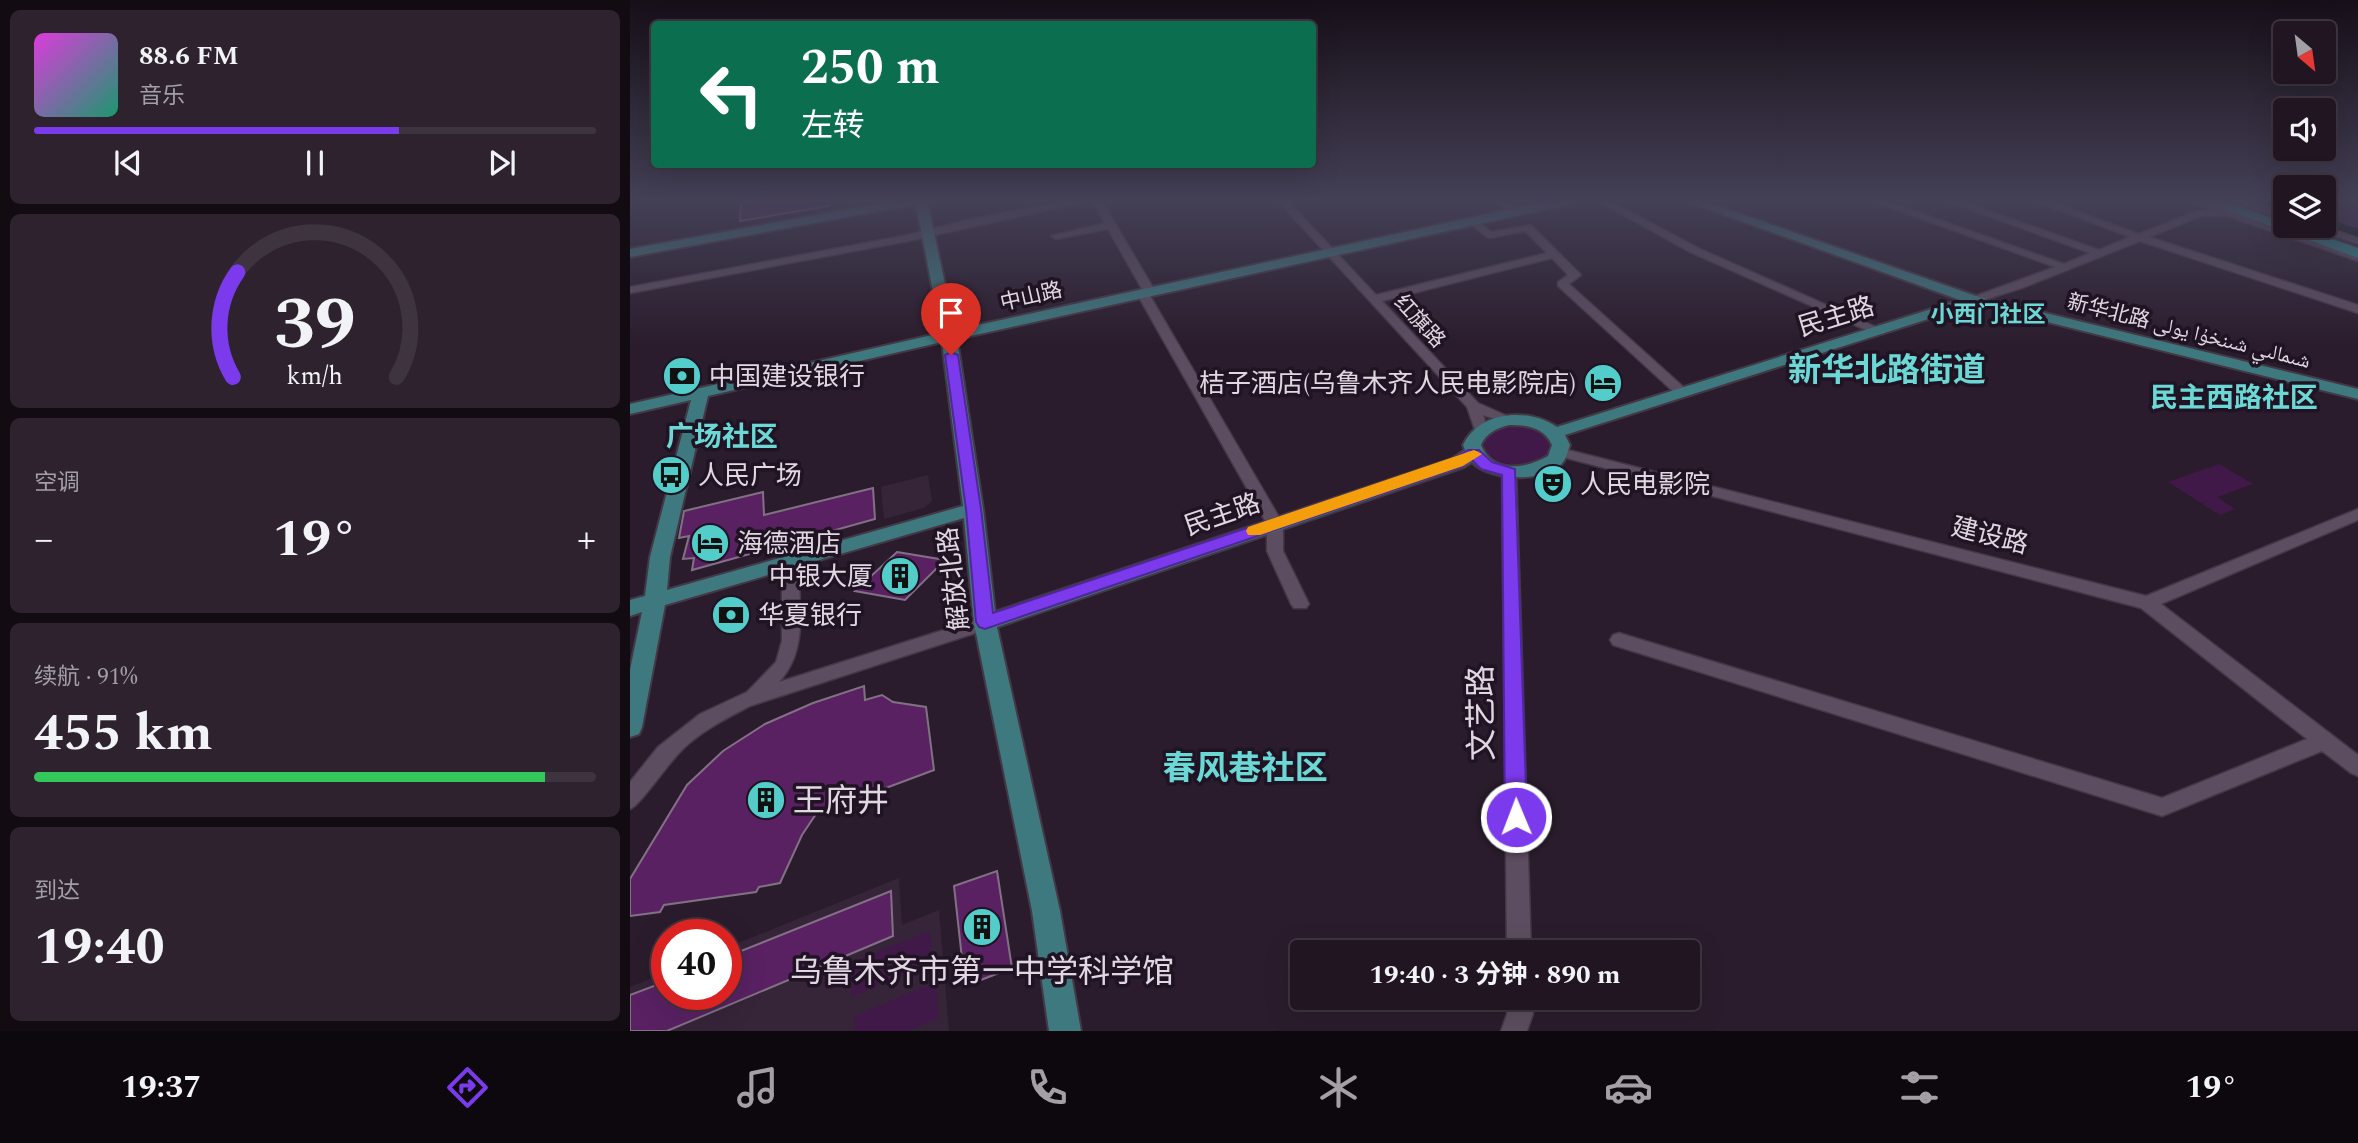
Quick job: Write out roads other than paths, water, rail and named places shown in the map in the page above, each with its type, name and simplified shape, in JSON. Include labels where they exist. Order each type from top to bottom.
[{"type":"main road","name":"解放北路","points":[[929,249],[948,337],[974,509],[985,622],[1046,911],[1065,1031]]},
{"type":"main road","name":"中山路","points":[[630,409],[1343,249]]},
{"type":"main road","name":"新华北路 شىمالىي شىنخۇا يولى","points":[[1834,249],[1979,298],[2358,394]]},
{"type":"main road","name":"新华北路 شىمالىي شىنخۇا يولى","points":[[1843,249],[1979,298],[2358,383]]},
{"type":"main road","name":"民主路","points":[[1554,433],[1979,298]]},
{"type":"main road","points":[[630,727],[655,598],[660,557],[701,393]]},
{"type":"main road","points":[[1509,420],[1535,422],[1554,433],[1559,439],[1560,452],[1556,459],[1536,470],[1509,472],[1487,466],[1474,453],[1472,445],[1481,430],[1509,420]]},
{"type":"main road","name":"民主路","points":[[985,622],[1458,463],[1474,453]]},
{"type":"main road","points":[[630,608],[655,598],[723,582],[974,509]]},
{"type":"main road","points":[[630,600],[655,598]]},
{"type":"street","points":[[630,290],[842,249]]},
{"type":"street","points":[[1123,249],[1275,524],[1275,551],[1300,604]]},
{"type":"street","name":"红旗路","points":[[1326,249],[1473,406]]},
{"type":"street","points":[[1549,249],[1575,275],[1562,284],[1682,392]]},
{"type":"street","points":[[1692,249],[1879,331]]},
{"type":"street","points":[[2013,249],[2064,267]]},
{"type":"street","points":[[2088,249],[2099,253]]},
{"type":"street","points":[[1979,298],[2108,249]]},
{"type":"street","points":[[2173,249],[2358,309]]},
{"type":"street","points":[[1374,299],[1554,254]]},
{"type":"street","points":[[1473,406],[1509,420]]},
{"type":"street","points":[[1473,406],[1481,430]]},
{"type":"street","name":"建设路","points":[[1560,452],[2147,603],[2358,767]]},
{"type":"street","name":"文艺路","points":[[1509,472],[1519,940]]},
{"type":"street","points":[[2147,603],[2358,514]]},
{"type":"street","points":[[754,697],[784,665],[791,641],[790,563]]},
{"type":"street","points":[[630,800],[640,782],[676,740],[721,711],[754,697],[985,622]]},
{"type":"street","points":[[1619,640],[2162,807],[2324,741]]},
{"type":"street","points":[[1514,1031],[1520,1010]]},
{"type":"place","name":"中国建设银行","points":[[682,376]]},
{"type":"place","name":"桔子酒店(乌鲁木齐人民电影院店)","points":[[1603,383]]},
{"type":"place","name":"人民广场","points":[[671,475]]},
{"type":"place","name":"人民电影院","points":[[1553,484]]},
{"type":"place","name":"海德酒店","points":[[710,543]]},
{"type":"place","name":"中银大厦","points":[[900,576]]},
{"type":"place","name":"华夏银行","points":[[731,615]]},
{"type":"place","name":"王府井","points":[[766,800]]},
{"type":"place","name":"乌鲁木齐市第一中学科学馆","points":[[982,927]]},
{"type":"district","name":"小西门社区","points":[[1988,314]]},
{"type":"district","name":"新华北路街道","points":[[1887,369]]},
{"type":"district","name":"民主西路社区","points":[[2234,397]]},
{"type":"district","name":"广场社区","points":[[722,436]]},
{"type":"district","name":"春风巷社区","points":[[1245,767]]}]
